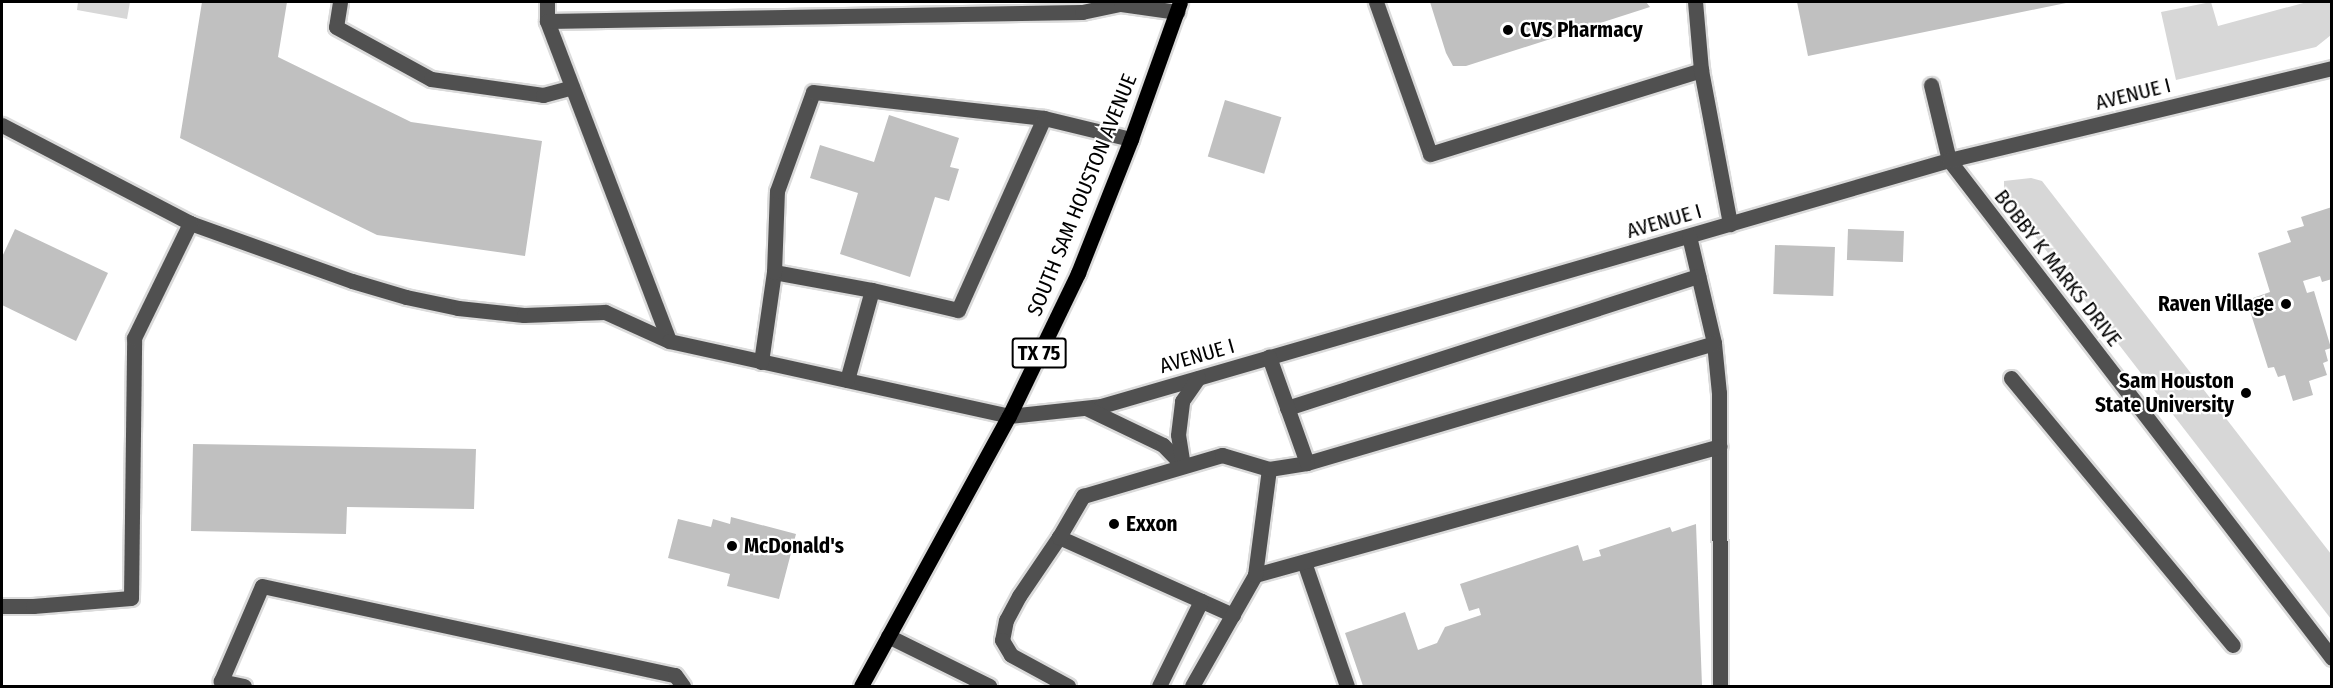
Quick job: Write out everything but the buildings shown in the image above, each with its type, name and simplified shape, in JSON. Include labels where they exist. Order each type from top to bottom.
[{"type":"main road","name":"SOUTH SAM HOUSTON AVENUE","points":[[861,687],[1009,416],[1078,273],[1131,139],[1179,7]]},
{"type":"street","points":[[340,2],[336,27],[431,79],[543,95],[572,87]]},
{"type":"street","points":[[547,2],[547,21],[669,341]]},
{"type":"street","points":[[1376,2],[1430,154],[1701,70]]},
{"type":"street","points":[[1695,2],[1701,70],[1730,224]]},
{"type":"street","points":[[547,21],[1082,12],[1121,4],[1179,7]]},
{"type":"street","name":"AVENUE I","points":[[2,125],[190,223],[352,281],[406,297],[458,308],[524,315],[605,312],[669,341],[1009,416],[1101,406],[1949,160],[2331,68]]},
{"type":"street","points":[[1931,85],[1949,160]]},
{"type":"street","points":[[761,362],[774,272],[777,191],[813,92],[1044,118],[1131,139]]},
{"type":"street","points":[[774,272],[872,290],[958,310],[1044,118]]},
{"type":"street","name":"BOBBY K MARKS DRIVE","points":[[1949,160],[2331,658]]},
{"type":"street","points":[[2,606],[33,606],[131,598],[134,338],[190,223]]},
{"type":"street","points":[[1689,236],[1714,343],[1719,393],[1720,687]]},
{"type":"street","points":[[1287,408],[1698,276]]},
{"type":"street","points":[[847,380],[872,290]]},
{"type":"street","points":[[1068,687],[1011,655],[1002,640],[1006,621],[1019,596],[1059,537],[1083,496],[1222,455],[1269,469],[1307,463],[1714,343]]},
{"type":"street","points":[[1269,357],[1307,463]]},
{"type":"street","points":[[1183,466],[1178,435],[1182,401],[1198,378]]},
{"type":"street","points":[[2011,378],[2233,645]]},
{"type":"street","points":[[1085,408],[1163,445],[1183,466]]},
{"type":"street","points":[[1255,575],[1719,446]]},
{"type":"street","points":[[1192,687],[1255,575],[1269,469]]},
{"type":"street","points":[[1059,537],[1233,615]]},
{"type":"street","points":[[1304,562],[1347,687]]},
{"type":"street","points":[[244,687],[221,681],[262,586],[675,675],[683,687]]},
{"type":"street","points":[[1159,687],[1202,601]]},
{"type":"street","points":[[888,636],[989,687]]},
{"type":"shaded area","points":[[78,2],[130,2],[127,19],[77,10]]},
{"type":"shaded area","points":[[2211,2],[2218,26],[2307,2],[2331,2],[2331,35],[2316,47],[2176,80],[2161,12]]},
{"type":"shaded area","points":[[2031,178],[2042,181],[2331,554],[2331,619],[2004,196],[2004,181]]},
{"type":"place","name":"CVS Pharmacy","points":[[1508,30]]},
{"type":"place","name":"Raven Village","points":[[2286,304]]},
{"type":"place","name":"Sam Houston State University","points":[[2246,393]]},
{"type":"place","name":"Exxon","points":[[1114,524]]},
{"type":"place","name":"McDonald's","points":[[732,546]]}]
